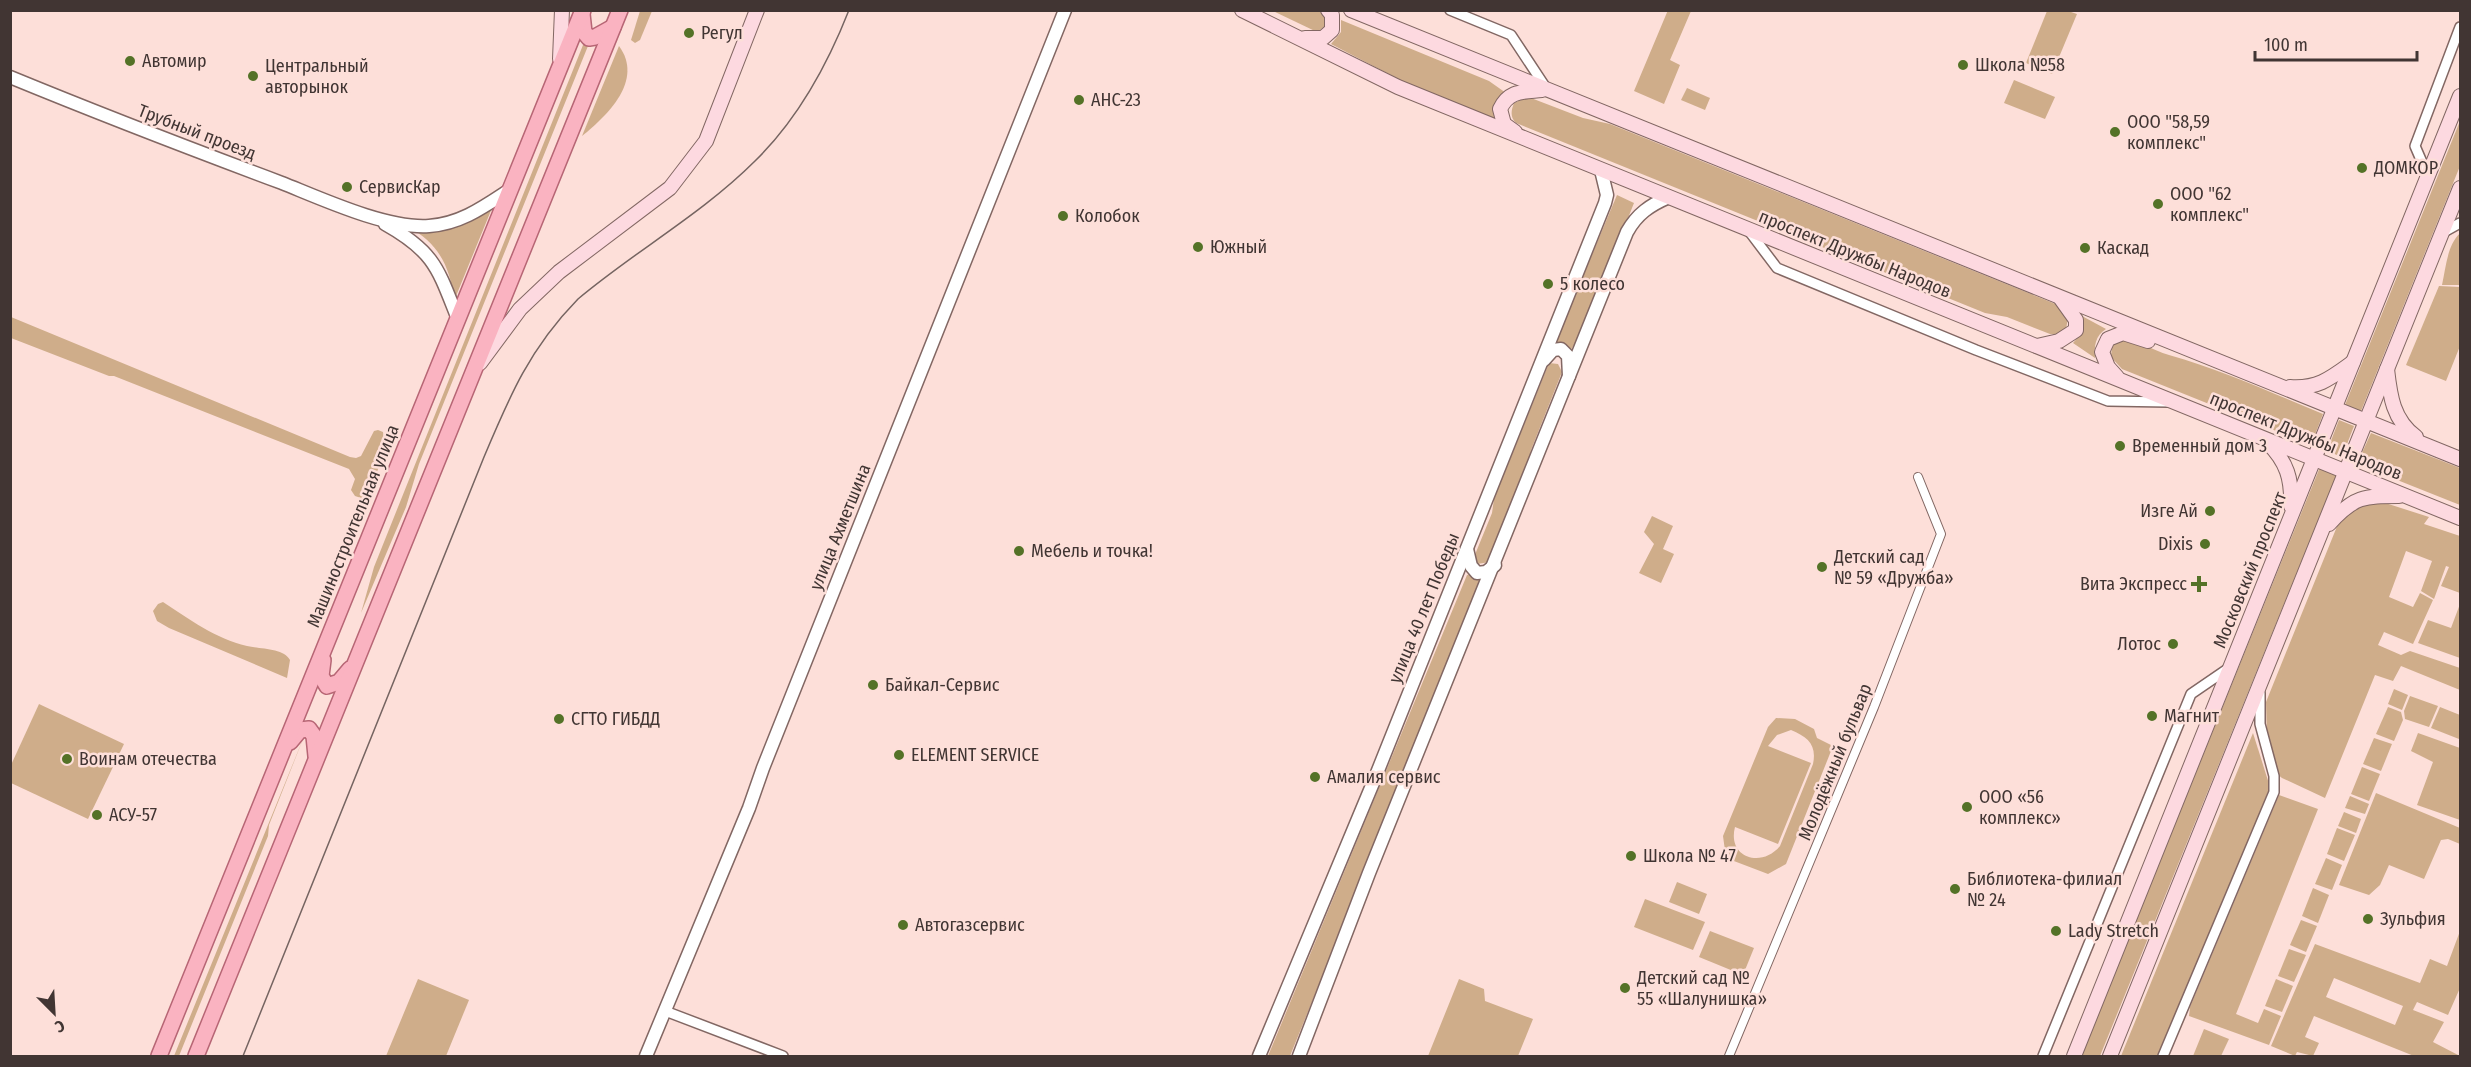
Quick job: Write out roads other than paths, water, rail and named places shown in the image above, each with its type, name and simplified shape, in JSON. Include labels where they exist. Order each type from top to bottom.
[{"type":"main road","points":[[559,69],[562,10]]},
{"type":"main road","points":[[196,1056],[620,10]]},
{"type":"main road","points":[[473,372],[520,309],[551,279],[669,188],[706,141],[758,10]]},
{"type":"main road","name":"проспект Дружбы Народов","points":[[1242,10],[1398,87],[2460,518]]},
{"type":"main road","points":[[1299,38],[1323,38],[1332,30],[1332,15],[1328,10]]},
{"type":"main road","name":"проспект Дружбы Народов","points":[[1351,10],[2460,459]]},
{"type":"main road","points":[[583,12],[584,32],[589,38],[596,37],[613,27]]},
{"type":"main road","name":"Машиностроительная улица","points":[[159,1056],[583,12]]},
{"type":"main road","points":[[1521,137],[1504,123],[1500,109],[1505,98],[1516,92],[1547,90]]},
{"type":"main road","name":"Московский проспект","points":[[2074,1056],[2460,96]]},
{"type":"main road","points":[[2110,1056],[2460,188]]},
{"type":"main road","points":[[2037,346],[2059,341],[2076,330],[2076,320],[2058,296]]},
{"type":"main road","points":[[2120,380],[2108,367],[2102,352],[2108,339],[2123,333],[2166,347],[2191,350]]},
{"type":"main road","points":[[2283,387],[2305,388],[2320,384],[2353,362]]},
{"type":"main road","points":[[2387,367],[2390,394],[2401,423],[2430,447]]},
{"type":"main road","points":[[2262,437],[2278,454],[2291,479],[2290,518]]},
{"type":"main road","points":[[2324,530],[2350,504],[2366,496],[2408,496]]},
{"type":"main road","points":[[324,651],[321,676],[327,686],[339,682],[355,664]]},
{"type":"main road","points":[[284,748],[300,730],[309,729],[314,736],[316,759]]},
{"type":"street","name":"улица Ахметшина","points":[[646,1056],[749,808],[1065,10]]},
{"type":"street","points":[[1450,10],[1511,35],[1547,90]]},
{"type":"street","points":[[2428,176],[2415,146],[2460,27]]},
{"type":"street","name":"Трубный проезд","points":[[10,78],[371,216]]},
{"type":"street","name":"улица 40 лет Победы","points":[[1259,1056],[1605,203],[1607,195],[1601,170]]},
{"type":"street","points":[[371,216],[412,226],[451,223],[476,212],[511,189]]},
{"type":"street","points":[[1299,1056],[1369,873],[1633,221],[1651,205],[1669,197]]},
{"type":"street","points":[[371,216],[418,244],[442,276],[458,319]]},
{"type":"street","points":[[2442,233],[2460,222]]},
{"type":"street","points":[[1749,231],[1777,268],[1976,351],[2108,401],[2175,402]]},
{"type":"street","points":[[1539,366],[1553,350],[1561,349],[1568,356],[1569,380]]},
{"type":"street","name":"Молодёжный бульвар","points":[[1729,1056],[1874,707],[1941,534],[1918,477]]},
{"type":"street","points":[[1467,548],[1471,566],[1477,573],[1486,572],[1495,565]]},
{"type":"street","points":[[2043,1056],[2191,694],[2230,667]]},
{"type":"street","points":[[2163,1056],[2274,792],[2274,776],[2260,724],[2260,687]]},
{"type":"street","points":[[665,1011],[783,1056]]},
{"type":"street","points":[[204,1056],[206,1034]]},
{"type":"tram line","points":[[243,1056],[484,457],[503,413],[534,354],[561,317],[578,299],[713,198],[770,145],[785,128],[810,91],[849,10]]},
{"type":"place","name":"Регул","points":[[689,33]]},
{"type":"place","name":"Автомир","points":[[130,61]]},
{"type":"place","name":"Школа №58","points":[[1963,65]]},
{"type":"place","name":"Центральный авторынок","points":[[253,76]]},
{"type":"place","name":"АНС-23","points":[[1079,100]]},
{"type":"place","name":"ООО \"58,59 комплекс\"","points":[[2115,132]]},
{"type":"place","name":"ДОМКОР","points":[[2362,168]]},
{"type":"place","name":"СервисКар","points":[[347,187]]},
{"type":"place","name":"ООО \"62 комплекс\"","points":[[2158,204]]},
{"type":"place","name":"Колобок","points":[[1063,216]]},
{"type":"place","name":"Южный","points":[[1198,247]]},
{"type":"place","name":"Каскад","points":[[2085,248]]},
{"type":"place","name":"5 колесо","points":[[1548,284]]},
{"type":"place","name":"Временный дом 3","points":[[2120,446]]},
{"type":"place","name":"Изге Ай","points":[[2210,511]]},
{"type":"place","name":"Dixis","points":[[2205,544]]},
{"type":"place","name":"Мебель и точка!","points":[[1019,551]]},
{"type":"place","name":"Детский сад № 59 «Дружба»","points":[[1822,567]]},
{"type":"place","name":"Вита Экспресс","points":[[2199,584]]},
{"type":"place","name":"Лотос","points":[[2173,644]]},
{"type":"place","name":"Байкал-Сервис","points":[[873,685]]},
{"type":"place","name":"Магнит","points":[[2152,716]]},
{"type":"place","name":"СГТО ГИБДД","points":[[559,719]]},
{"type":"place","name":"ELEMENT SERVICE","points":[[899,755]]},
{"type":"place","name":"Воинам отечества","points":[[67,759]]},
{"type":"place","name":"Амалия сервис","points":[[1315,777]]},
{"type":"place","name":"ООО «56 комплекс»","points":[[1967,807]]},
{"type":"place","name":"АСУ-57","points":[[97,815]]},
{"type":"place","name":"Школа № 47","points":[[1631,856]]},
{"type":"place","name":"Библиотека-филиал № 24","points":[[1955,889]]},
{"type":"place","name":"Зульфия","points":[[2368,919]]},
{"type":"place","name":"Автогазсервис","points":[[903,925]]},
{"type":"place","name":"Lady Stretch","points":[[2056,931]]},
{"type":"place","name":"Детский сад № 55 «Шалунишка»","points":[[1625,988]]}]
